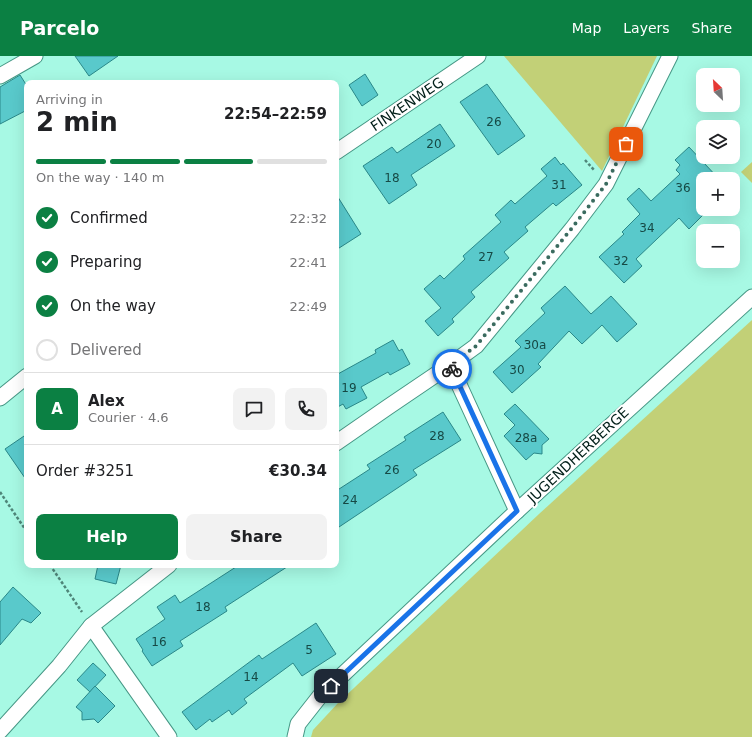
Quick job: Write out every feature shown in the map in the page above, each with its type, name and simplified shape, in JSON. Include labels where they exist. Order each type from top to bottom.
[{"type":"street","points":[[0,76],[35,56]]},
{"type":"street","name":"FINKENWEG","points":[[339,150],[478,56]]},
{"type":"street","points":[[339,441],[476,346],[606,184],[670,56]]},
{"type":"street","name":"JUGENDHERBERGE","points":[[295,737],[298,724],[320,696],[517,511],[752,298]]},
{"type":"street","points":[[450,365],[517,511]]},
{"type":"street","points":[[0,398],[24,378]]},
{"type":"street","points":[[0,731],[59,666],[91,626],[165,568]]},
{"type":"street","points":[[91,626],[169,737]]},
{"type":"path","points":[[0,492],[24,528]]},
{"type":"path","points":[[52,568],[91,626]]},
{"type":"green space","points":[[504,56],[657,56],[602,171]]},
{"type":"green space","points":[[752,162],[752,183],[741,172]]},
{"type":"green space","points":[[752,320],[752,737],[311,737],[313,730],[338,703],[539,514]]},
{"type":"building","points":[[75,56],[118,56],[89,76]]},
{"type":"building","points":[[365,74],[378,95],[362,106],[349,85]]},
{"type":"building","points":[[20,75],[24,81],[24,112],[0,124],[0,87]]},
{"type":"building","points":[[487,84],[525,136],[498,155],[460,102]]},
{"type":"building","points":[[440,124],[455,146],[411,175],[417,185],[389,204],[363,166],[392,147],[397,153]]},
{"type":"building","points":[[689,147],[696,154],[696,164],[705,164],[712,172],[696,172],[696,216],[702,216],[689,229],[679,218],[636,259],[642,266],[624,283],[599,257],[624,234],[622,232],[640,214],[627,199],[639,188],[651,201],[680,174],[676,170],[680,165],[675,160]]},
{"type":"building","points":[[555,157],[561,165],[563,163],[582,185],[556,206],[553,203],[525,227],[528,231],[504,252],[509,258],[471,292],[475,297],[452,319],[454,322],[438,336],[425,321],[441,308],[424,289],[440,275],[444,279],[465,259],[463,256],[501,222],[495,215],[511,200],[515,204],[547,176],[541,169]]},
{"type":"building","points":[[339,199],[361,234],[339,248]]},
{"type":"building","points":[[565,286],[591,314],[611,296],[637,324],[617,342],[602,325],[582,344],[569,331],[538,364],[541,367],[512,393],[493,372],[521,347],[515,341],[545,313],[541,308]]},
{"type":"building","points":[[393,340],[399,351],[402,349],[410,364],[390,375],[388,372],[361,387],[367,398],[346,409],[343,404],[339,406],[339,373],[376,353],[375,350]]},
{"type":"building","points":[[515,404],[549,439],[542,445],[542,454],[534,453],[526,460],[504,436],[515,425],[504,414]]},
{"type":"building","points":[[443,412],[461,440],[413,470],[417,475],[339,527],[339,489],[370,469],[367,465],[406,440],[404,437]]},
{"type":"building","points":[[24,436],[24,477],[5,449]]},
{"type":"building","points":[[97,568],[120,568],[116,584],[95,579]]},
{"type":"building","points":[[234,568],[285,568],[225,607],[227,611],[180,641],[183,646],[152,666],[136,639],[165,619],[157,607],[175,595],[180,603]]},
{"type":"building","points":[[13,587],[41,613],[31,623],[22,619],[0,645],[0,602]]},
{"type":"building","points":[[316,623],[336,654],[302,676],[293,663],[244,699],[247,703],[232,715],[229,710],[212,722],[210,719],[196,730],[182,712],[259,655],[262,659]]},
{"type":"building","points":[[93,663],[106,675],[90,692],[77,680]]},
{"type":"building","points":[[95,686],[115,706],[98,723],[94,719],[82,720],[82,712],[76,707]]},
{"type":"way so far","points":[[452,369],[450,365],[476,346],[572,228],[606,184],[626,144]]},
{"type":"route","points":[[331,686],[517,511],[452,369]]}]
